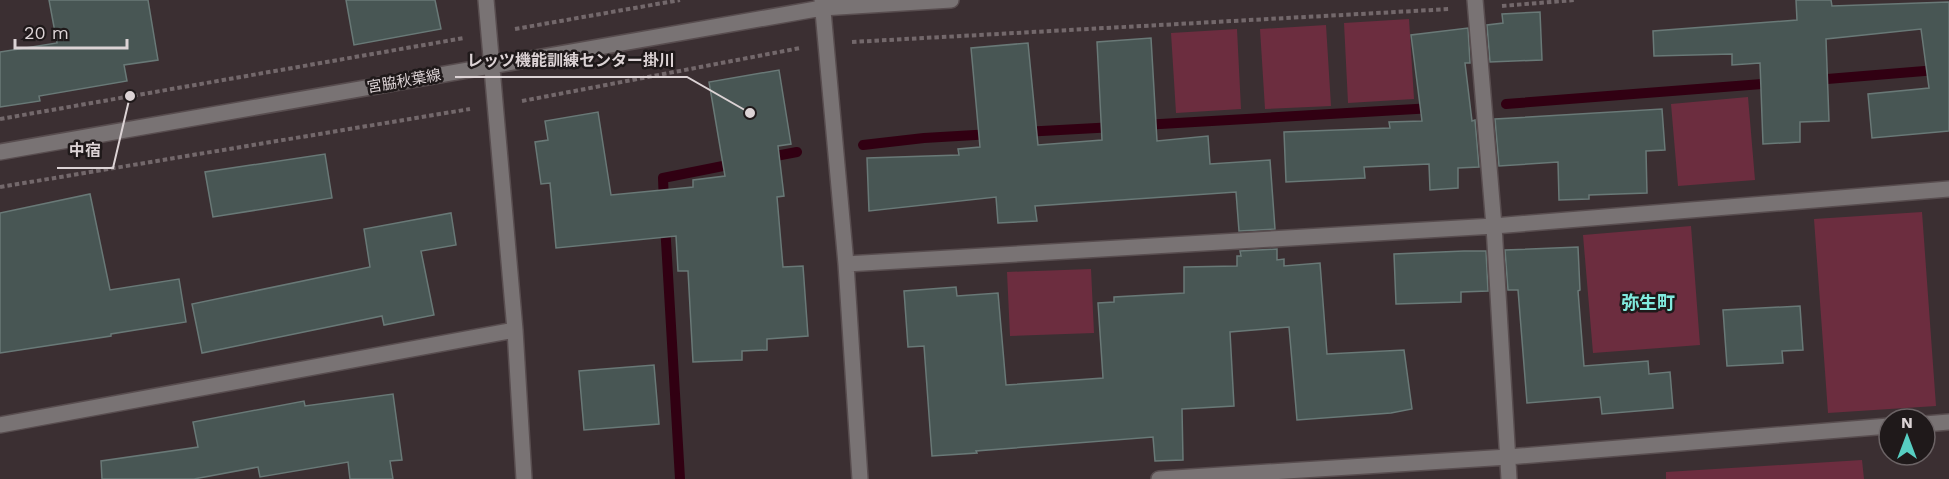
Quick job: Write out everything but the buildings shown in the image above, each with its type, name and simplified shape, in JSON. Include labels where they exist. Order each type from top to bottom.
[{"type":"street","points":[[486,0],[515,330],[524,479]]},
{"type":"street","name":"宮脇秋葉線","points":[[0,152],[822,4],[951,0]]},
{"type":"street","points":[[822,4],[846,264],[860,479]]},
{"type":"street","points":[[1476,4],[1494,226],[1509,479]]},
{"type":"street","points":[[846,264],[1494,226],[1949,189]]},
{"type":"street","points":[[0,425],[515,330]]},
{"type":"street","points":[[1159,479],[1508,457],[1877,427]]},
{"type":"path","points":[[0,119],[680,0]]},
{"type":"path","points":[[0,187],[496,104],[825,43],[1574,0]]},
{"type":"shaded area","points":[[1409,19],[1414,99],[1348,103],[1344,23]]},
{"type":"shaded area","points":[[1326,25],[1331,106],[1265,109],[1260,29]]},
{"type":"shaded area","points":[[1237,29],[1241,109],[1176,113],[1171,33]]},
{"type":"shaded area","points":[[1748,97],[1755,180],[1678,186],[1671,104]]},
{"type":"shaded area","points":[[1922,212],[1936,406],[1877,407],[1877,410],[1828,413],[1814,219]]},
{"type":"shaded area","points":[[1691,226],[1700,345],[1593,353],[1583,235]]},
{"type":"shaded area","points":[[1091,269],[1094,333],[1010,336],[1007,272]]},
{"type":"shaded area","points":[[1862,460],[1864,479],[1666,479],[1666,472]]},
{"type":"waterway","points":[[1815,80],[1949,69]]},
{"type":"waterway","points":[[1506,104],[1775,83]]},
{"type":"waterway","points":[[1143,125],[1433,108]]},
{"type":"waterway","points":[[1023,132],[1115,127]]},
{"type":"waterway","points":[[863,145],[992,134]]},
{"type":"waterway","points":[[765,158],[797,152]]},
{"type":"waterway","points":[[664,203],[663,178],[738,163]]},
{"type":"waterway","points":[[665,224],[680,479]]},
{"type":"place","name":"中宿","points":[[130,96]]},
{"type":"place","name":"レッツ機能訓練センター掛川","points":[[750,113]]},
{"type":"district","name":"弥生町","points":[[1648,303]]}]
